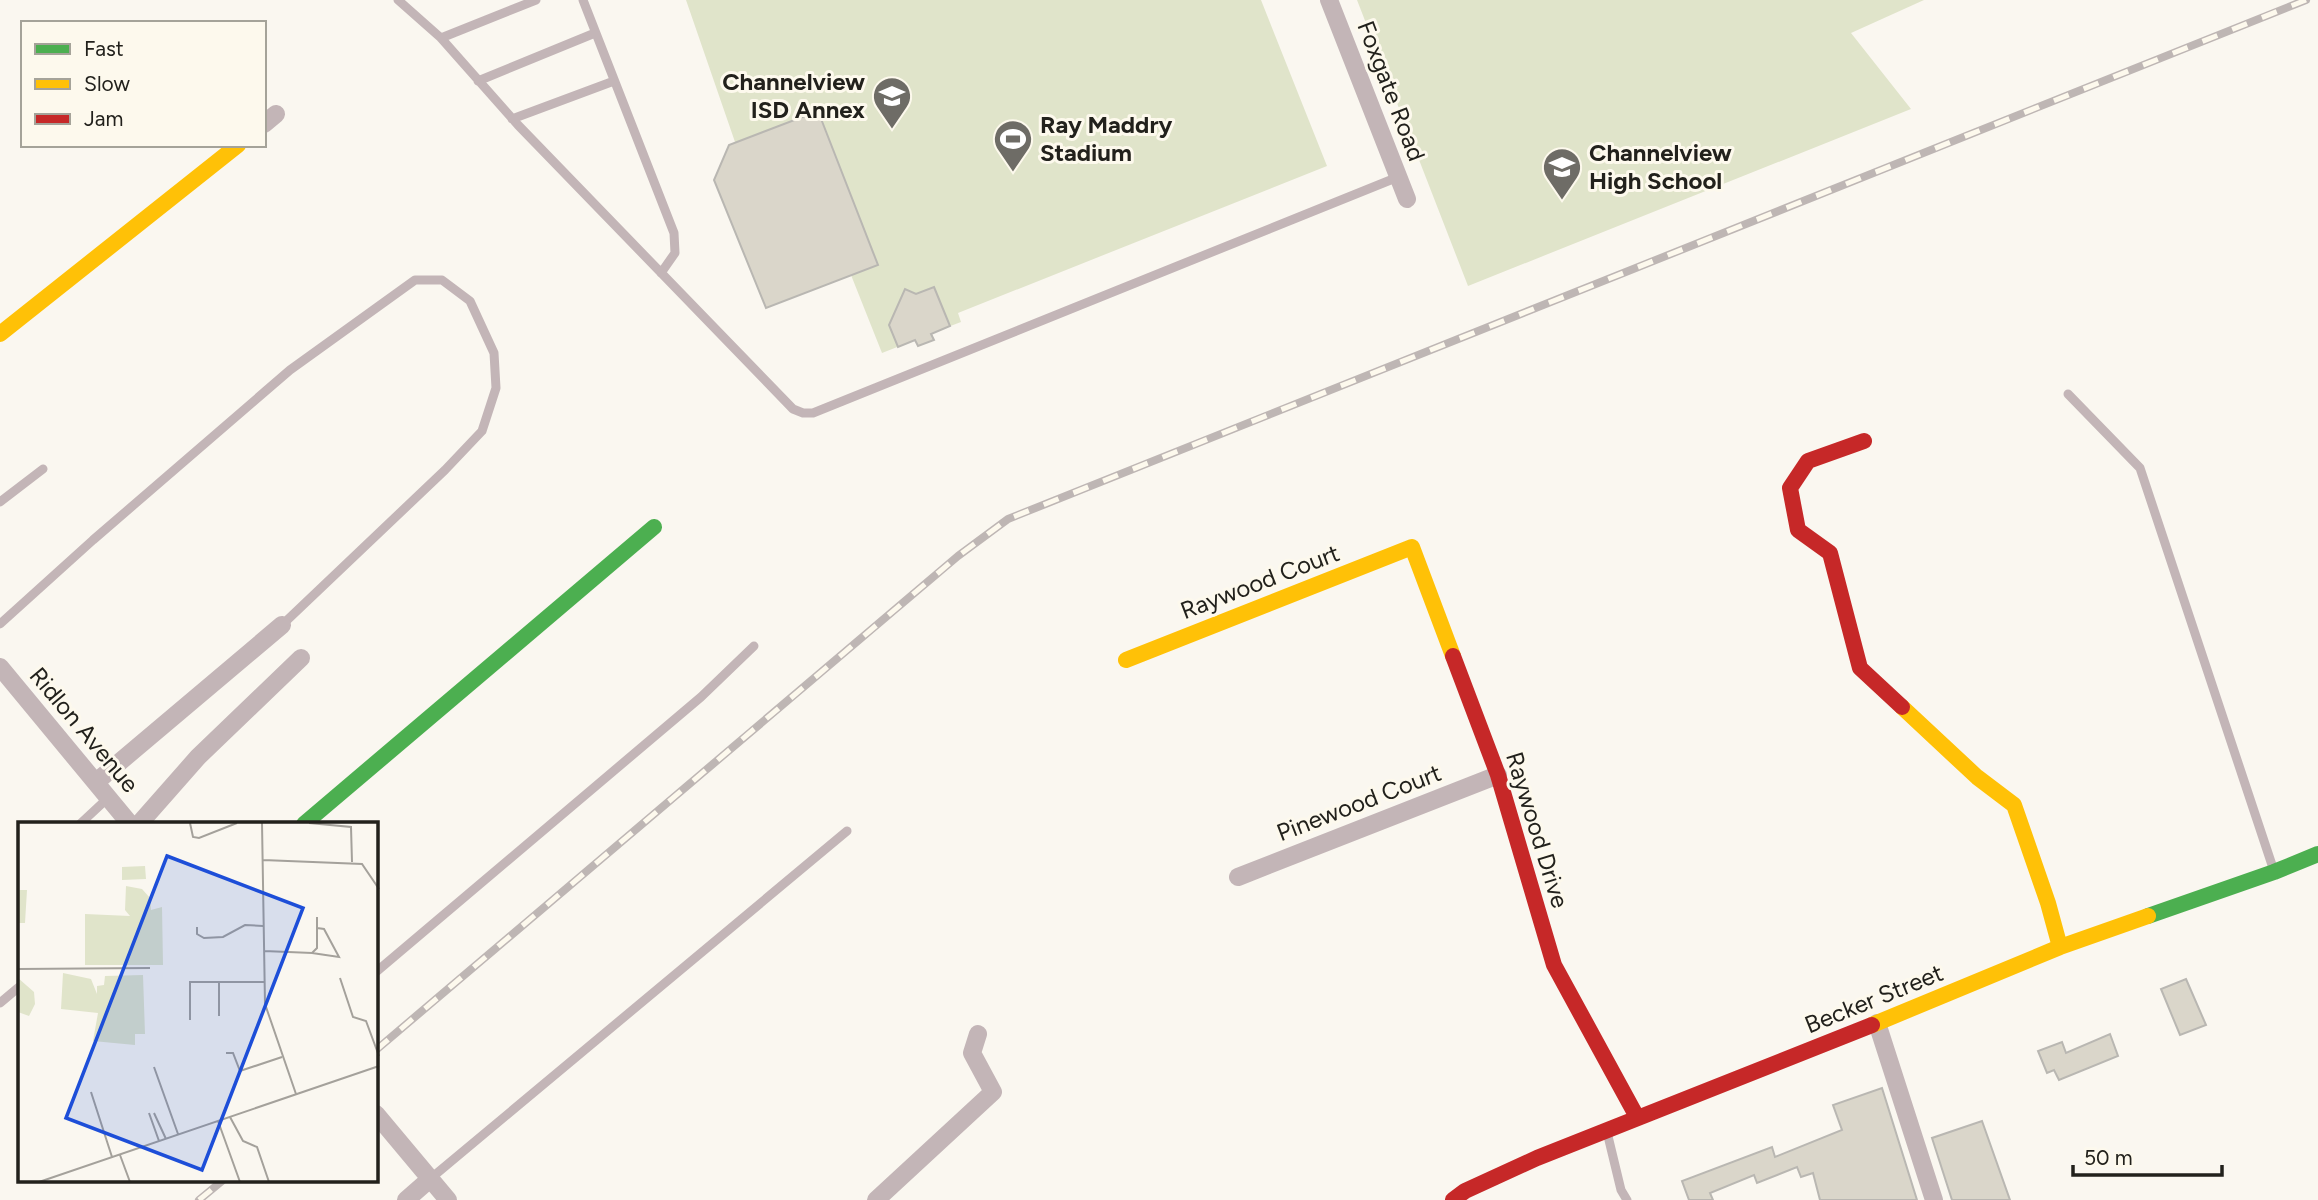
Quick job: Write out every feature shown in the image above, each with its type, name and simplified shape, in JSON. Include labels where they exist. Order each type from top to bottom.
[{"type":"street","name":"Foxgate Road","points":[[1329,0],[1407,199]]},
{"type":"street","points":[[0,334],[234,147]]},
{"type":"street","points":[[1864,441],[1808,461],[1790,488],[1798,530],[1830,553],[1860,668],[1977,778],[2014,805],[2048,903],[2060,947]]},
{"type":"street","points":[[306,822],[654,527]]},
{"type":"street","name":"Raywood Court","points":[[1126,660],[1412,547]]},
{"type":"street","name":"Raywood Drive","points":[[1412,547],[1497,775],[1554,965],[1637,1117]]},
{"type":"street","points":[[96,782],[282,625]]},
{"type":"street","points":[[141,822],[198,757],[301,658]]},
{"type":"street","name":"Ridlon Avenue","points":[[0,667],[128,822]]},
{"type":"street","name":"Pinewood Court","points":[[1237,877],[1497,775]]},
{"type":"street","name":"Becker Street","points":[[1453,1200],[1465,1191],[1537,1158],[2060,947],[2318,854]]},
{"type":"street","points":[[1877,1023],[1934,1200]]},
{"type":"street","points":[[876,1200],[993,1092],[972,1053],[978,1034]]},
{"type":"street","points":[[378,1116],[448,1200]]},
{"type":"street","points":[[406,1200],[430,1179]]},
{"type":"lane","points":[[398,0],[442,38],[512,118],[661,273],[793,409],[803,413],[813,413],[1398,177]]},
{"type":"lane","points":[[442,38],[536,0]]},
{"type":"lane","points":[[583,0],[674,233],[675,253],[661,273]]},
{"type":"lane","points":[[478,81],[596,33]]},
{"type":"lane","points":[[512,118],[614,81]]},
{"type":"lane","points":[[0,624],[290,370],[415,280],[442,280],[470,300],[494,353],[496,387],[482,431],[445,470],[282,625]]},
{"type":"lane","points":[[2068,394],[2140,468],[2274,872]]},
{"type":"lane","points":[[0,502],[43,469]]},
{"type":"lane","points":[[378,970],[701,698],[754,646]]},
{"type":"lane","points":[[82,822],[109,797]]},
{"type":"lane","points":[[430,1179],[847,831]]},
{"type":"lane","points":[[0,1003],[18,988]]},
{"type":"lane","points":[[1606,1130],[1621,1190],[1627,1200]]},
{"type":"green space","name":"Ray Maddry Stadium","points":[[686,0],[1261,0],[1327,166],[958,313],[961,322],[932,333],[934,340],[918,346],[915,340],[882,353],[851,275],[766,308],[714,180],[729,145],[735,142]]},
{"type":"green space","name":"Channelview High School","points":[[1357,0],[1924,0],[1851,33],[1911,109],[1468,286]]},
{"type":"building","points":[[818,111],[878,265],[766,308],[714,180],[729,145]]},
{"type":"building","points":[[934,287],[950,326],[931,334],[934,340],[918,346],[915,340],[898,347],[889,325],[905,289],[916,294]]},
{"type":"building","points":[[2186,979],[2206,1025],[2180,1035],[2161,989]]},
{"type":"building","points":[[2110,1034],[2118,1056],[2059,1080],[2054,1070],[2047,1073],[2038,1051],[2062,1042],[2066,1053]]},
{"type":"building","points":[[1882,1088],[1917,1200],[1820,1200],[1813,1173],[1801,1177],[1797,1167],[1757,1183],[1754,1175],[1710,1193],[1713,1200],[1689,1200],[1682,1181],[1772,1147],[1775,1157],[1842,1130],[1833,1105]]},
{"type":"building","points":[[1982,1121],[2010,1200],[1952,1200],[1932,1138]]},
{"type":"railway","points":[[378,1048],[958,556],[1008,519],[2306,0]]},
{"type":"railway","points":[[199,1200],[221,1182]]},
{"type":"traffic: fast","points":[[306,822],[654,527]]},
{"type":"traffic: fast","points":[[2148,916],[2318,854]]},
{"type":"traffic: slow","points":[[0,334],[235,147]]},
{"type":"traffic: slow","points":[[1126,660],[1412,547],[1453,656]]},
{"type":"traffic: slow","points":[[1902,707],[1977,777],[2014,805],[2048,903],[2060,947]]},
{"type":"traffic: slow","points":[[1872,1025],[2060,947],[2148,916]]},
{"type":"traffic: jam","points":[[1864,441],[1808,461],[1790,488],[1798,530],[1830,553],[1860,668],[1902,707]]},
{"type":"traffic: jam","points":[[1453,656],[1498,775],[1554,965],[1637,1117]]},
{"type":"traffic: jam","points":[[1453,1200],[1465,1191],[1537,1158],[1872,1025]]},
{"type":"place","name":"Channelview ISD Annex","points":[[892,130]]},
{"type":"place","name":"Ray Maddry Stadium","points":[[1013,173]]},
{"type":"place","name":"Channelview High School","points":[[1562,201]]}]
